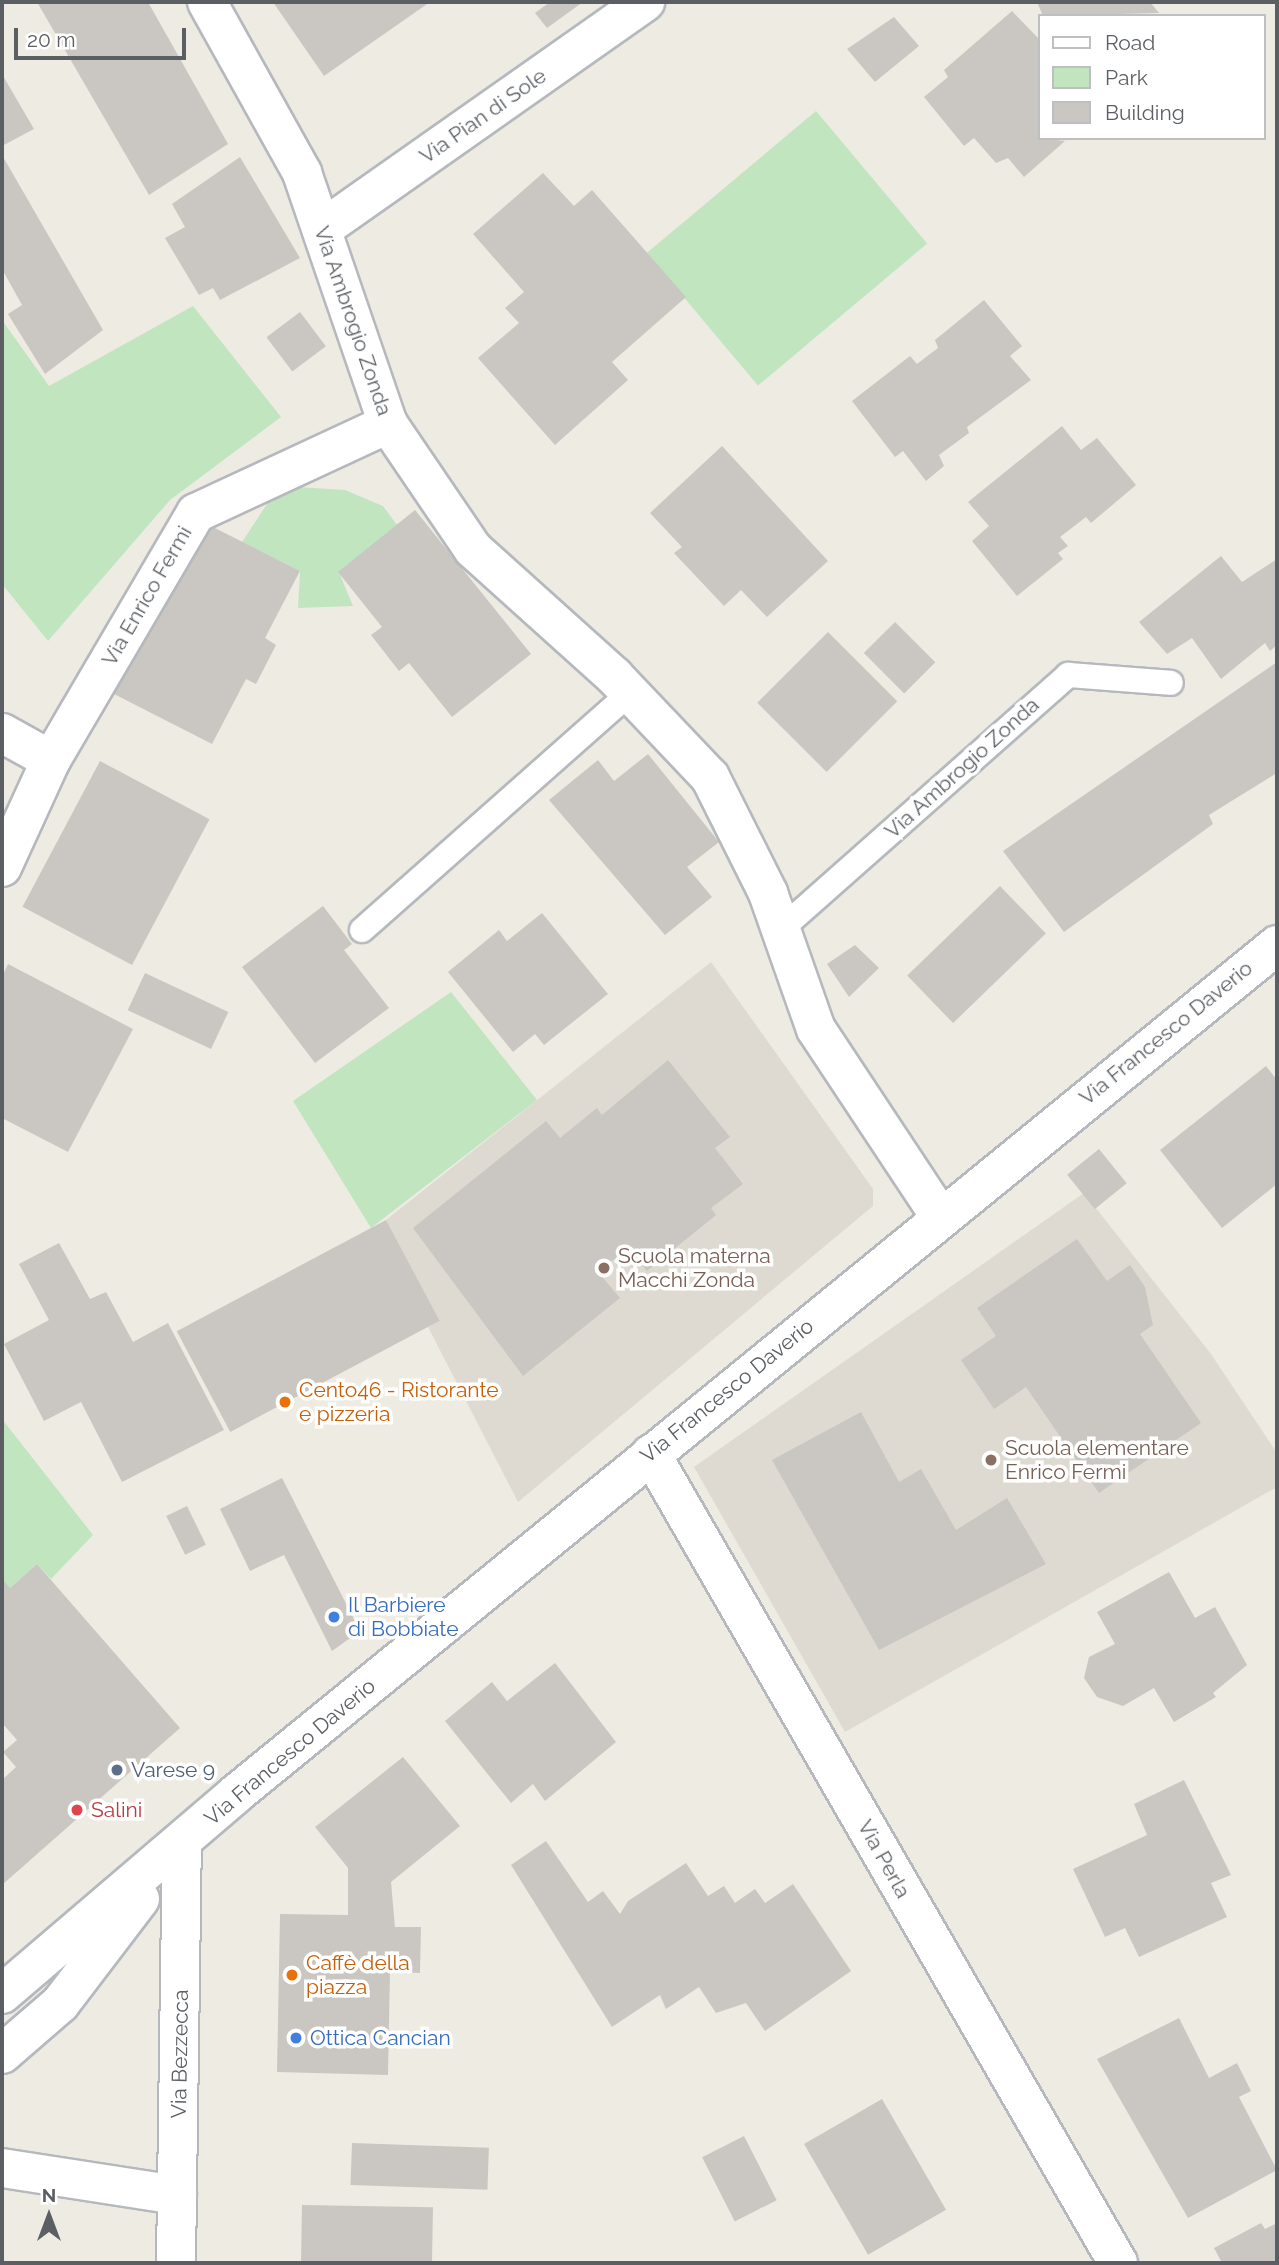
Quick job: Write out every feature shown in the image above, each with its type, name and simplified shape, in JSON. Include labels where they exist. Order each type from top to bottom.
[{"type":"street","name":"Via Pian di Sole","points":[[322,229],[645,2]]},
{"type":"street","name":"Via Ambrogio Zonda","points":[[212,3],[302,173],[388,424],[473,549],[630,693],[710,777],[780,930],[816,1029],[940,1216]]},
{"type":"street","name":"Via Enrico Fermi","points":[[2,867],[51,760],[196,513],[388,424]]},
{"type":"street","points":[[2,733],[51,760]]},
{"type":"street","name":"Via Francesco Daverio","points":[[2,1994],[940,1216],[1277,944]]},
{"type":"street","name":"Via Perla","points":[[651,1454],[1118,2263]]},
{"type":"street","name":"Via Francesco Daverio","points":[[2,2054],[60,2004],[182,1844]]},
{"type":"street","name":"Via Bezzecca","points":[[176,2263],[182,1844]]},
{"type":"street","points":[[2,2168],[177,2195]]},
{"type":"lane","name":"Via Ambrogio Zonda","points":[[780,930],[1068,674],[1171,683]]},
{"type":"lane","points":[[362,930],[630,693]]},
{"type":"shaded area","name":"Scuola materna Macchi Zonda","points":[[711,962],[873,1189],[873,1206],[518,1502],[428,1327],[438,1321],[386,1220]]},
{"type":"shaded area","name":"Scuola elementare Enrico Fermi","points":[[1084,1193],[1211,1354],[1277,1453],[1277,1487],[845,1732],[694,1467]]},
{"type":"green space","points":[[816,111],[927,244],[758,386],[647,253]]},
{"type":"green space","points":[[193,306],[281,417],[170,500],[48,641],[2,584],[2,320],[49,386]]},
{"type":"green space","points":[[298,487],[345,490],[383,506],[397,525],[339,572],[353,606],[298,608],[300,571],[242,542],[271,498]]},
{"type":"green space","points":[[451,992],[537,1100],[371,1228],[293,1101]]},
{"type":"green space","points":[[2,1419],[93,1535],[51,1579],[37,1564],[10,1588],[2,1578]]},
{"type":"building","points":[[37,2],[148,2],[228,144],[149,195]]},
{"type":"building","points":[[273,2],[430,2],[324,76]]},
{"type":"building","points":[[550,2],[583,2],[547,28],[535,13]]},
{"type":"building","points":[[1037,2],[1150,2],[1159,13],[1120,14],[1042,14]]},
{"type":"building","points":[[1012,11],[1038,38],[1038,140],[1065,141],[1024,177],[1008,158],[996,163],[974,138],[964,146],[924,97],[948,77],[944,70]]},
{"type":"building","points":[[894,17],[919,46],[875,82],[847,49]]},
{"type":"building","points":[[2,74],[34,129],[2,146]]},
{"type":"building","points":[[2,155],[103,330],[45,374],[8,314],[22,305],[2,269]]},
{"type":"building","points":[[240,157],[300,258],[220,300],[213,288],[199,295],[165,238],[185,227],[172,204]]},
{"type":"building","points":[[543,173],[574,206],[592,190],[686,297],[612,362],[628,380],[555,445],[478,358],[519,323],[505,308],[524,292],[473,234]]},
{"type":"building","points":[[984,300],[1022,346],[1010,356],[1031,380],[967,427],[969,433],[939,455],[944,466],[926,481],[903,451],[895,457],[852,401],[910,356],[917,364],[938,348],[935,340]]},
{"type":"building","points":[[300,312],[326,346],[292,372],[266,337]]},
{"type":"building","points":[[1062,426],[1081,450],[1097,438],[1136,485],[1091,523],[1086,517],[1060,537],[1068,546],[1058,553],[1063,559],[1017,596],[972,541],[989,526],[968,502]]},
{"type":"building","points":[[722,446],[828,561],[767,617],[741,590],[724,606],[674,553],[682,547],[650,513]]},
{"type":"building","points":[[415,510],[531,654],[452,717],[409,663],[399,671],[371,635],[382,627],[338,572]]},
{"type":"building","points":[[203,522],[300,571],[265,638],[276,645],[256,684],[246,679],[212,744],[114,694]]},
{"type":"building","points":[[1221,556],[1242,582],[1277,559],[1277,645],[1270,651],[1265,643],[1221,679],[1192,638],[1167,654],[1139,622]]},
{"type":"building","points":[[895,622],[935,662],[904,693],[864,653]]},
{"type":"building","points":[[828,632],[897,701],[827,772],[757,703]]},
{"type":"building","points":[[1277,662],[1277,773],[1209,815],[1213,824],[1064,932],[1003,851]]},
{"type":"building","points":[[648,754],[719,842],[687,867],[712,897],[665,935],[549,800],[598,760],[614,781]]},
{"type":"building","points":[[100,761],[209,819],[132,965],[23,907]]},
{"type":"building","points":[[1000,886],[1046,933],[953,1023],[907,976]]},
{"type":"building","points":[[323,906],[352,944],[344,950],[389,1008],[315,1063],[242,967]]},
{"type":"building","points":[[542,913],[608,994],[544,1045],[535,1034],[513,1052],[448,972],[499,930],[507,941]]},
{"type":"building","points":[[855,945],[879,968],[849,997],[827,964]]},
{"type":"building","points":[[8,964],[133,1029],[68,1152],[2,1118],[2,977]]},
{"type":"building","points":[[145,973],[228,1012],[211,1049],[128,1010]]},
{"type":"building","points":[[668,1060],[730,1137],[715,1148],[743,1184],[711,1208],[716,1215],[647,1271],[628,1248],[598,1272],[620,1298],[523,1376],[413,1228],[546,1121],[560,1138],[597,1108],[602,1115]]},
{"type":"building","points":[[1266,1066],[1277,1080],[1277,1184],[1222,1228],[1160,1150]]},
{"type":"building","points":[[1099,1149],[1127,1183],[1095,1209],[1067,1175]]},
{"type":"building","points":[[386,1220],[440,1321],[230,1432],[177,1331]]},
{"type":"building","points":[[1077,1239],[1107,1281],[1130,1265],[1145,1287],[1153,1325],[1140,1334],[1201,1423],[1099,1493],[1026,1387],[994,1409],[961,1360],[996,1336],[977,1308]]},
{"type":"building","points":[[59,1243],[90,1299],[106,1292],[133,1342],[168,1323],[224,1430],[122,1482],[81,1402],[44,1421],[4,1344],[49,1320],[19,1264]]},
{"type":"building","points":[[861,1412],[899,1482],[921,1469],[956,1530],[1007,1498],[1046,1564],[879,1650],[772,1460]]},
{"type":"building","points":[[282,1478],[360,1631],[332,1651],[284,1555],[250,1571],[220,1509]]},
{"type":"building","points":[[187,1506],[206,1545],[185,1555],[166,1516]]},
{"type":"building","points":[[37,1564],[180,1728],[2,1885],[2,1780],[16,1767],[3,1752],[17,1740],[2,1723],[2,1578],[10,1588]]},
{"type":"building","points":[[1169,1572],[1195,1618],[1215,1607],[1247,1665],[1213,1693],[1216,1697],[1174,1722],[1154,1688],[1123,1706],[1097,1697],[1084,1678],[1089,1657],[1115,1644],[1097,1612]]},
{"type":"building","points":[[555,1663],[616,1742],[545,1801],[533,1784],[511,1803],[445,1721],[492,1682],[507,1701]]},
{"type":"building","points":[[403,1757],[460,1826],[391,1882],[395,1927],[421,1927],[420,1973],[390,1972],[388,2075],[277,2072],[280,1914],[348,1915],[348,1868],[315,1827]]},
{"type":"building","points":[[1184,1780],[1231,1875],[1211,1883],[1227,1917],[1139,1957],[1125,1928],[1105,1937],[1073,1869],[1147,1835],[1134,1804]]},
{"type":"building","points":[[546,1841],[588,1902],[603,1891],[620,1914],[628,1901],[686,1863],[708,1896],[724,1886],[735,1903],[755,1889],[765,1903],[793,1884],[851,1971],[765,2031],[746,2003],[716,2013],[699,1987],[666,2009],[660,1995],[612,2027],[511,1865]]},
{"type":"building","points":[[1179,2018],[1209,2078],[1237,2063],[1251,2091],[1239,2097],[1277,2170],[1188,2218],[1097,2059]]},
{"type":"building","points":[[882,2099],[946,2210],[868,2255],[804,2144]]},
{"type":"building","points":[[744,2136],[777,2200],[735,2221],[702,2157]]},
{"type":"building","points":[[352,2143],[489,2148],[487,2190],[351,2185]]},
{"type":"building","points":[[302,2205],[433,2207],[432,2263],[301,2263]]},
{"type":"building","points":[[1261,2223],[1265,2229],[1277,2223],[1277,2263],[1222,2263],[1214,2248]]},
{"type":"place","name":"Scuola materna Macchi Zonda","points":[[604,1268]]},
{"type":"place","name":"Cento46 - Ristorante e pizzeria","points":[[285,1402]]},
{"type":"place","name":"Scuola elementare Enrico Fermi","points":[[991,1460]]},
{"type":"place","name":"Il Barbiere di Bobbiate","points":[[334,1617]]},
{"type":"place","name":"Varese 9","points":[[117,1770]]},
{"type":"place","name":"Salini","points":[[77,1810]]},
{"type":"place","name":"Caffè della piazza","points":[[292,1975]]},
{"type":"place","name":"Ottica Cancian","points":[[296,2038]]}]
